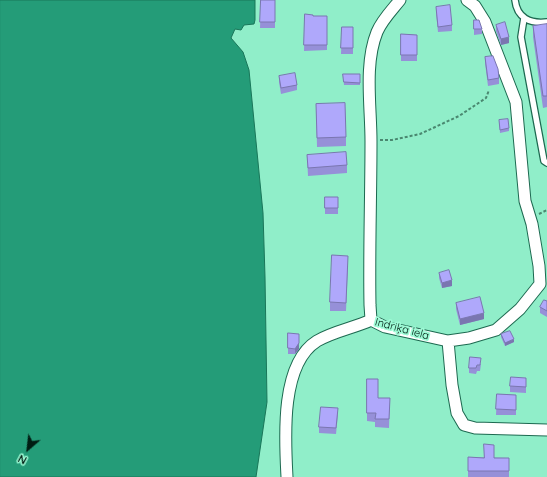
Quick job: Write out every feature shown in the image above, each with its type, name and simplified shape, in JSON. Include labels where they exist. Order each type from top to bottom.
[{"type":"street","points":[[371,320],[369,208],[371,140],[370,70],[372,52],[380,25],[400,0]]},
{"type":"street","points":[[467,0],[475,6],[485,22],[516,102],[525,201],[532,224],[543,285]]},
{"type":"street","name":"Indriķa iela","points":[[287,477],[287,411],[290,386],[295,369],[307,350],[316,342],[330,334],[361,325],[371,320],[385,327],[448,340],[469,338],[496,330],[520,309],[543,285]]},
{"type":"street","points":[[448,340],[452,385],[457,413],[464,425],[475,428],[490,429],[547,430]]},
{"type":"lane","points":[[515,0],[516,8],[524,18],[538,23],[547,22]]},
{"type":"lane","points":[[524,18],[521,36],[544,161],[547,163]]},
{"type":"path","points":[[371,140],[392,140],[420,134],[459,116],[486,98],[489,90]]},
{"type":"shaded area","points":[[0,0],[255,0],[254,24],[244,25],[241,30],[235,29],[231,38],[243,52],[249,70],[263,213],[267,402],[256,477],[0,477]]},
{"type":"building","points":[[261,0],[275,0],[275,22],[260,22]]},
{"type":"building","points":[[450,5],[452,25],[438,27],[436,7]]},
{"type":"building","points":[[305,14],[313,16],[327,16],[327,45],[304,45]]},
{"type":"building","points":[[474,20],[479,20],[482,29],[474,29]]},
{"type":"building","points":[[505,22],[509,37],[501,39],[496,25]]},
{"type":"building","points":[[547,24],[547,96],[543,96],[533,26]]},
{"type":"building","points":[[342,27],[353,27],[353,48],[341,48]]},
{"type":"building","points":[[401,34],[417,35],[417,55],[401,55]]},
{"type":"building","points":[[493,56],[498,69],[499,78],[488,80],[485,57]]},
{"type":"building","points":[[295,73],[297,85],[281,88],[279,76]]},
{"type":"building","points":[[343,74],[360,74],[360,83],[344,82]]},
{"type":"building","points":[[345,103],[346,137],[317,138],[316,104]]},
{"type":"building","points":[[508,119],[509,128],[500,130],[499,120]]},
{"type":"building","points":[[346,152],[347,165],[308,168],[307,155]]},
{"type":"building","points":[[325,197],[338,197],[338,208],[325,208]]},
{"type":"building","points":[[332,255],[348,256],[346,303],[330,302]]},
{"type":"building","points":[[449,270],[452,280],[442,283],[439,273]]},
{"type":"building","points":[[480,297],[484,313],[460,319],[456,303]]},
{"type":"building","points":[[544,300],[547,301],[547,311],[540,307]]},
{"type":"building","points":[[510,331],[514,339],[505,343],[501,334]]},
{"type":"building","points":[[288,333],[299,334],[299,343],[295,349],[288,348]]},
{"type":"building","points":[[470,357],[481,358],[480,365],[477,365],[476,368],[469,368]]},
{"type":"building","points":[[511,377],[526,378],[526,387],[510,386]]},
{"type":"building","points":[[367,379],[378,379],[378,398],[390,398],[389,419],[375,419],[376,413],[367,413]]},
{"type":"building","points":[[497,394],[516,395],[516,410],[496,409]]},
{"type":"building","points":[[321,407],[338,408],[336,428],[319,427]]},
{"type":"building","points":[[484,444],[494,445],[494,458],[509,458],[509,471],[468,471],[468,457],[484,458]]}]
